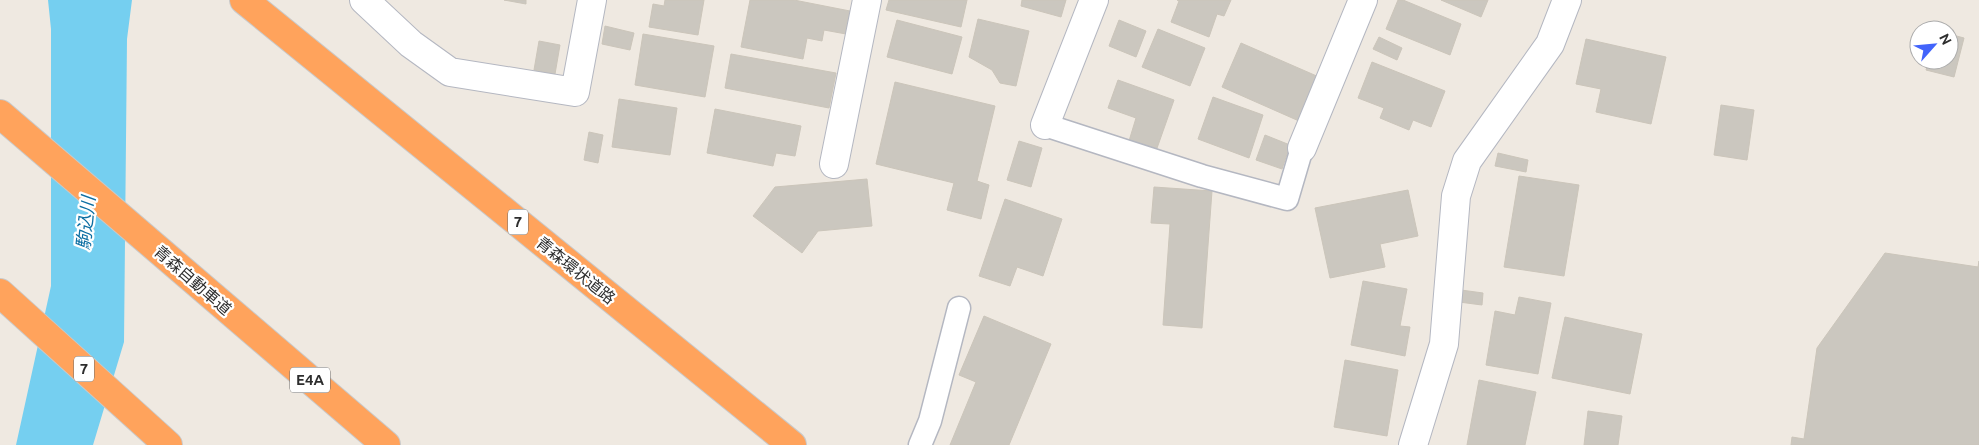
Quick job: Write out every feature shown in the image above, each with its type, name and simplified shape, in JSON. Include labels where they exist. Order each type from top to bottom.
[{"type":"highway","name":"青森環状道路","points":[[244,0],[792,445]]},
{"type":"highway","name":"青森自動車道","points":[[0,114],[386,445]]},
{"type":"highway","name":"7","points":[[0,293],[168,445]]},
{"type":"street","points":[[364,0],[411,44],[450,72],[575,92],[592,0]]},
{"type":"street","points":[[834,164],[867,0]]},
{"type":"street","points":[[1045,125],[1094,0]]},
{"type":"street","points":[[1302,148],[1363,0]]},
{"type":"street","points":[[1413,445],[1444,344],[1456,196],[1468,161],[1550,44],[1567,0]]},
{"type":"lane","points":[[1045,125],[1202,176],[1286,199],[1302,148]]},
{"type":"lane","points":[[920,445],[930,421],[959,308]]},
{"type":"water","name":"駒込川","points":[[48,0],[132,0],[127,39],[124,342],[93,445],[16,445],[51,286],[51,29]]},
{"type":"building","points":[[504,0],[526,0],[526,4]]},
{"type":"building","points":[[665,0],[704,0],[698,35],[649,27],[653,4],[664,6]]},
{"type":"building","points":[[750,0],[794,0],[850,11],[846,34],[824,30],[822,41],[807,38],[803,59],[741,47]]},
{"type":"building","points":[[889,0],[967,0],[961,27],[886,10]]},
{"type":"building","points":[[1022,0],[1066,0],[1061,17],[1021,6]]},
{"type":"building","points":[[1177,0],[1231,0],[1224,16],[1217,14],[1209,37],[1171,22],[1179,1]]},
{"type":"building","points":[[1398,0],[1403,0],[1461,24],[1450,55],[1386,29]]},
{"type":"building","points":[[1441,0],[1488,0],[1481,17]]},
{"type":"building","points":[[978,19],[1029,31],[1016,86],[1000,83],[992,70],[969,57]]},
{"type":"building","points":[[897,20],[962,37],[952,74],[887,57]]},
{"type":"building","points":[[1119,20],[1146,31],[1136,57],[1109,46]]},
{"type":"building","points":[[605,26],[634,33],[630,50],[602,44]]},
{"type":"building","points":[[1158,29],[1205,48],[1190,86],[1142,67]]},
{"type":"building","points":[[643,34],[714,46],[705,97],[635,85]]},
{"type":"building","points":[[1379,37],[1402,48],[1397,60],[1373,49]]},
{"type":"building","points":[[1959,37],[1964,38],[1959,58]]},
{"type":"building","points":[[1586,39],[1666,57],[1651,124],[1596,112],[1601,89],[1576,84]]},
{"type":"building","points":[[539,41],[560,45],[555,74],[534,70]]},
{"type":"building","points":[[1241,43],[1319,77],[1299,121],[1222,87]]},
{"type":"building","points":[[731,54],[836,73],[829,108],[725,88]]},
{"type":"building","points":[[1372,62],[1445,91],[1431,127],[1413,120],[1409,130],[1380,118],[1384,108],[1358,98]]},
{"type":"building","points":[[1926,70],[1956,70],[1954,77]]},
{"type":"building","points":[[1118,80],[1174,100],[1156,151],[1129,141],[1136,118],[1108,108]]},
{"type":"building","points":[[895,82],[995,106],[977,181],[989,185],[981,219],[947,210],[954,183],[876,164]]},
{"type":"building","points":[[1213,97],[1263,115],[1249,158],[1198,139]]},
{"type":"building","points":[[619,99],[677,108],[670,155],[612,147]]},
{"type":"building","points":[[1721,105],[1754,110],[1747,160],[1714,155]]},
{"type":"building","points":[[715,109],[801,126],[795,156],[776,153],[773,166],[707,153]]},
{"type":"building","points":[[589,132],[603,135],[598,163],[584,160]]},
{"type":"building","points":[[1265,135],[1290,145],[1282,169],[1256,160]]},
{"type":"building","points":[[1019,141],[1042,148],[1031,187],[1007,180]]},
{"type":"building","points":[[1498,153],[1528,160],[1526,172],[1495,166]]},
{"type":"building","points":[[1519,176],[1579,185],[1564,276],[1504,267]]},
{"type":"building","points":[[867,179],[872,226],[818,231],[802,253],[753,216],[775,187]]},
{"type":"building","points":[[1154,187],[1212,191],[1202,328],[1163,325],[1170,224],[1151,223]]},
{"type":"building","points":[[1408,190],[1418,236],[1380,244],[1385,267],[1330,278],[1315,208]]},
{"type":"building","points":[[1005,199],[1062,219],[1043,276],[1017,267],[1010,286],[979,276]]},
{"type":"building","points":[[1885,253],[1978,267],[1979,261],[1979,445],[1791,445],[1792,437],[1804,439],[1817,348]]},
{"type":"building","points":[[1363,281],[1407,289],[1400,326],[1410,327],[1405,356],[1351,345]]},
{"type":"building","points":[[1461,290],[1483,293],[1482,305],[1459,302]]},
{"type":"building","points":[[1519,297],[1551,303],[1538,374],[1486,365],[1495,311],[1515,315]]},
{"type":"building","points":[[984,316],[1051,344],[1009,445],[950,445],[976,382],[959,375]]},
{"type":"building","points":[[1565,317],[1642,334],[1630,394],[1552,378]]},
{"type":"building","points":[[1345,360],[1398,370],[1387,436],[1334,427]]},
{"type":"building","points":[[1479,380],[1536,392],[1525,445],[1467,445]]},
{"type":"building","points":[[1588,411],[1622,416],[1618,445],[1584,445]]}]
